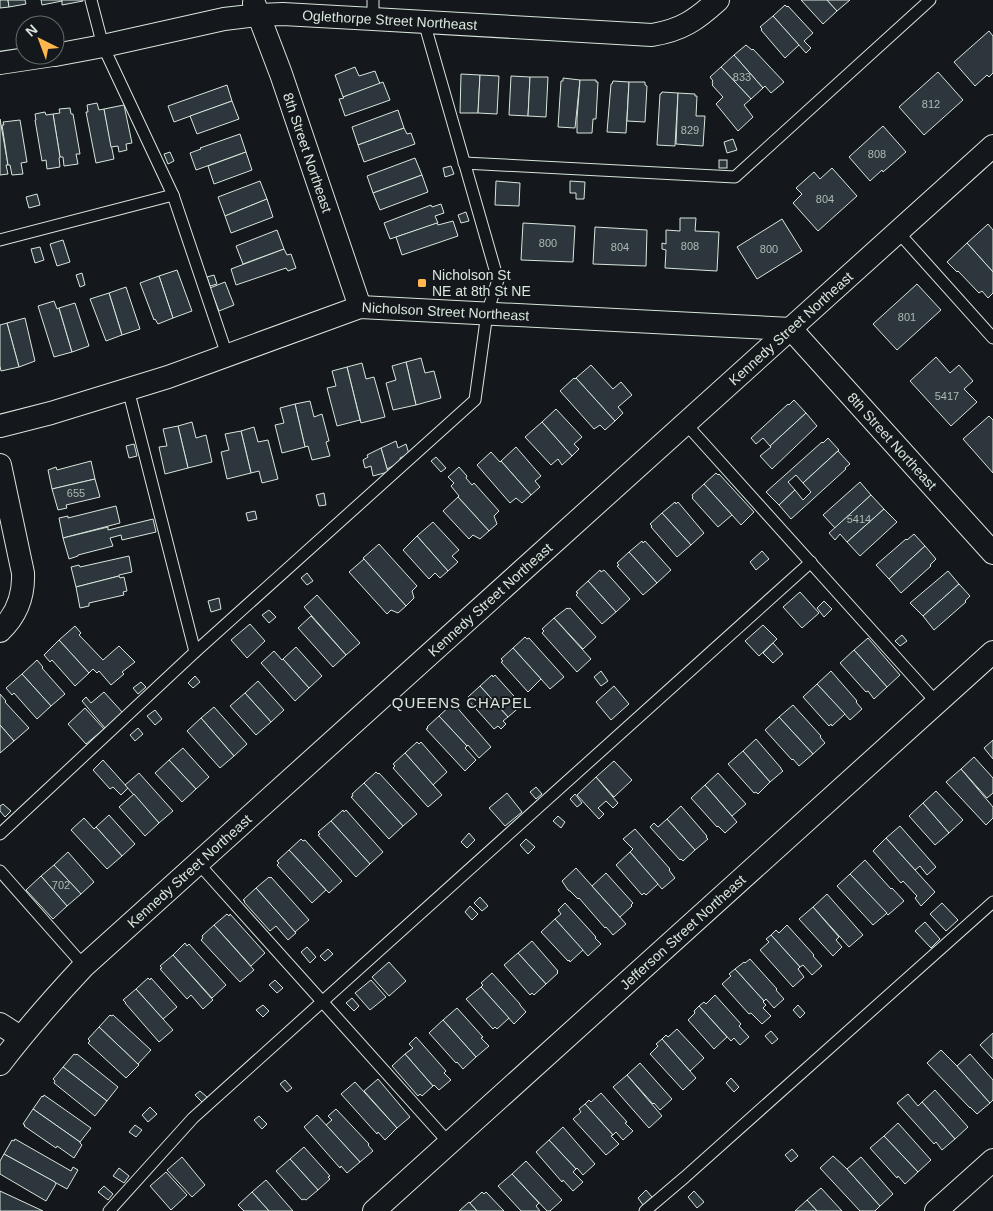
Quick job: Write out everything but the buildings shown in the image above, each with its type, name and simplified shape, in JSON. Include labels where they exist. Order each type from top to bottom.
[{"type":"street","name":"Oglethorpe Street Northeast","points":[[65,53],[224,19],[256,8],[287,15],[373,10],[424,22],[652,35],[686,25],[706,12],[718,0]]},
{"type":"street","name":"8th Street Northeast","points":[[256,8],[281,74],[360,307]]},
{"type":"street","name":"Oglethorpe Street Northeast","points":[[0,63],[15,61]]},
{"type":"street","name":"Kennedy Street Northeast","points":[[0,1064],[20,1037],[84,966],[993,146]]},
{"type":"street","name":"Nicholson Street Northeast","points":[[0,426],[51,413],[168,377],[360,307],[791,329]]},
{"type":"street","name":"8th Street Northeast","points":[[791,329],[993,553]]},
{"type":"street","points":[[0,465],[24,584],[18,606],[10,621],[0,631]]},
{"type":"street","name":"Jefferson Street Northeast","points":[[374,1211],[993,652]]},
{"type":"street","points":[[0,1024],[20,1037]]},
{"type":"street","points":[[936,1211],[993,1160]]},
{"type":"lane","points":[[91,0],[103,46],[172,195],[227,356]]},
{"type":"lane","points":[[464,163],[735,177],[930,0]]},
{"type":"lane","points":[[0,834],[195,652],[475,400],[487,313],[498,280],[424,22]]},
{"type":"lane","points":[[0,240],[172,195]]},
{"type":"lane","points":[[898,232],[993,338]]},
{"type":"lane","points":[[128,389],[195,652]]},
{"type":"lane","points":[[686,424],[937,703]]},
{"type":"lane","points":[[109,1211],[193,1118],[811,562]]},
{"type":"lane","points":[[198,863],[449,1143]]},
{"type":"lane","points":[[0,871],[84,966]]},
{"type":"lane","points":[[645,1211],[993,902]]},
{"type":"place","name":"Nicholson St NE at 8th St NE","points":[[422,283]]},
{"type":"district","name":"QUEENS CHAPEL","points":[[462,702]]}]
